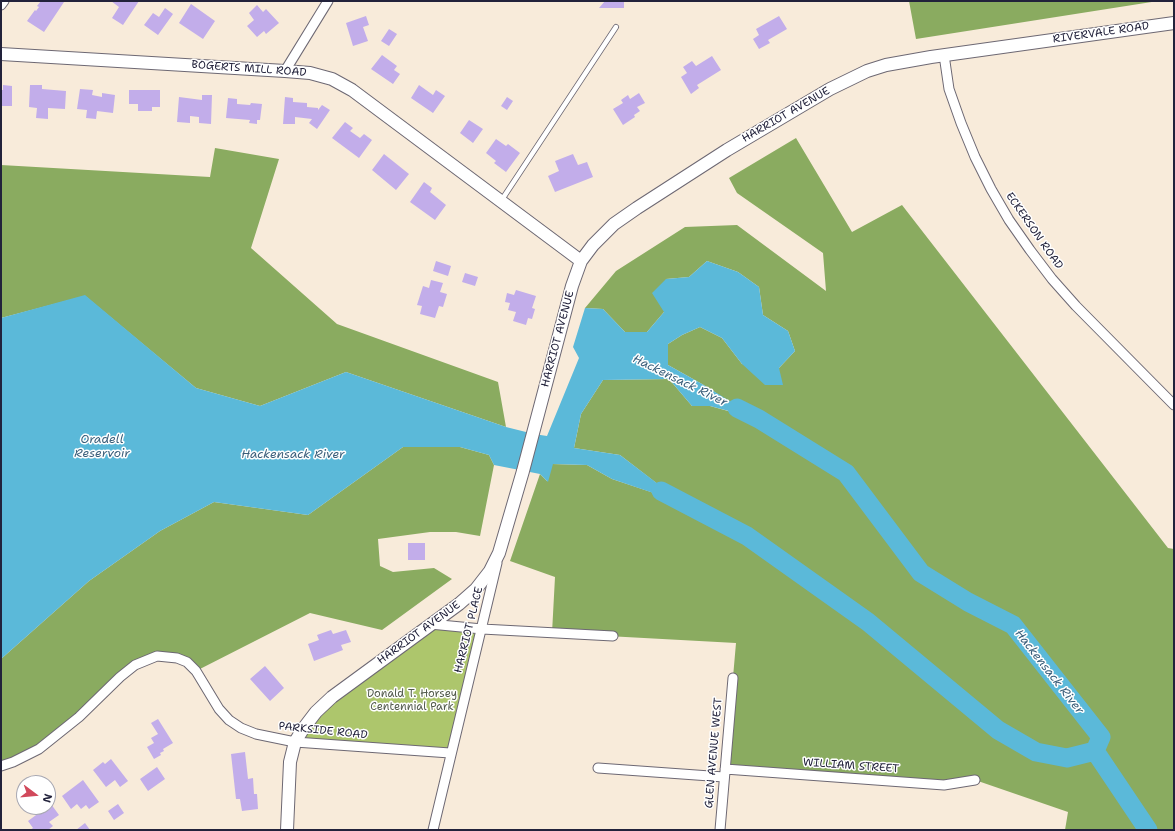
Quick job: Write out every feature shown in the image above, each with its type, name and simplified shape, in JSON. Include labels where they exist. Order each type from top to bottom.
[{"type":"street","points":[[1,5],[4,1]]},
{"type":"street","points":[[285,70],[328,1]]},
{"type":"street","name":"RIVERVALE ROAD","points":[[1029,43],[1174,22]]},
{"type":"street","name":"HARRIOT AVENUE","points":[[288,830],[290,762],[294,742],[316,712],[332,697],[459,604],[476,589],[490,571],[499,553],[572,286],[581,260],[593,245],[614,224],[727,150],[830,89],[867,71],[886,65],[1029,43]]},
{"type":"street","name":"BOGERTS MILL ROAD","points":[[1,54],[285,70],[310,73],[332,79],[352,90],[581,260]]},
{"type":"street","name":"ECKERSON ROAD","points":[[944,55],[949,89],[961,123],[975,157],[1009,220],[1052,279],[1076,306],[1174,405]]},
{"type":"street","name":"HARRIOT PLACE","points":[[433,830],[450,753],[482,629],[499,553]]},
{"type":"street","points":[[430,624],[482,629],[613,636]]},
{"type":"street","name":"PARKSIDE ROAD","points":[[1,766],[13,762],[39,749],[79,717],[120,676],[135,665],[157,656],[177,658],[187,662],[196,670],[219,710],[229,720],[241,728],[256,734],[294,742],[450,753]]},
{"type":"street","name":"GLEN AVENUE WEST","points":[[720,830],[733,678]]},
{"type":"street","name":"WILLIAM STREET","points":[[598,768],[725,773],[944,785],[975,780]]},
{"type":"lane","points":[[501,201],[616,27]]},
{"type":"green space","points":[[909,1],[1158,1],[916,39]]},
{"type":"green space","points":[[796,138],[852,232],[902,205],[1168,548],[1174,549],[1174,830],[1065,830],[1068,812],[975,780],[943,785],[725,769],[736,643],[552,633],[555,577],[510,561],[540,474],[547,481],[552,464],[587,465],[612,479],[681,502],[620,455],[574,448],[581,414],[603,380],[669,379],[692,406],[710,406],[757,419],[702,384],[668,365],[668,344],[682,335],[700,327],[722,338],[742,364],[779,368],[795,351],[788,331],[763,315],[759,287],[738,272],[707,261],[689,277],[666,279],[664,312],[647,332],[625,332],[603,309],[585,308],[616,271],[685,227],[737,225],[826,291],[823,253],[737,193],[729,178]]},
{"type":"green space","points":[[215,148],[279,159],[251,248],[337,324],[498,382],[506,427],[346,372],[260,406],[196,388],[85,296],[1,318],[1,165],[210,177]]},
{"type":"green space","points":[[403,447],[460,447],[489,455],[494,465],[480,536],[456,532],[430,532],[378,539],[380,566],[393,572],[434,568],[452,579],[382,630],[310,613],[196,671],[187,662],[148,659],[60,733],[1,766],[1,659],[89,581],[160,531],[214,502],[308,515]]},
{"type":"green space","name":"Donald T. Horsey Centennial Park","points":[[430,624],[482,629],[450,753],[295,742],[303,729]]},
{"type":"water","name":"Oradell Reservoir","points":[[707,261],[738,272],[759,287],[763,315],[788,331],[795,351],[779,368],[783,385],[765,385],[742,364],[722,338],[700,327],[682,335],[668,344],[668,365],[759,419],[710,406],[692,406],[669,379],[603,380],[581,414],[574,448],[620,455],[683,503],[612,479],[587,465],[553,464],[548,482],[540,474],[494,465],[489,455],[460,447],[403,447],[308,515],[214,502],[160,531],[89,581],[1,659],[1,318],[85,295],[196,388],[260,406],[346,372],[506,427],[547,436],[579,358],[573,347],[585,308],[603,309],[625,332],[647,332],[664,312],[652,293],[666,279],[689,277]]},
{"type":"building","points":[[41,1],[64,2],[44,32],[27,21],[39,7],[37,6]]},
{"type":"building","points":[[111,1],[139,1],[123,25],[112,18],[119,7]]},
{"type":"building","points":[[605,1],[624,1],[624,8],[599,8]]},
{"type":"building","points":[[191,4],[215,21],[203,39],[179,23]]},
{"type":"building","points":[[257,5],[263,12],[266,9],[279,23],[266,34],[264,31],[257,37],[247,26],[254,20],[249,13]]},
{"type":"building","points":[[165,8],[173,14],[158,35],[144,25],[153,13],[159,17]]},
{"type":"building","points":[[366,16],[369,25],[363,27],[368,41],[353,46],[346,23]]},
{"type":"building","points":[[779,16],[787,29],[768,40],[770,43],[759,49],[753,39],[759,35],[756,29]]},
{"type":"building","points":[[389,29],[397,34],[389,46],[381,41]]},
{"type":"building","points":[[382,55],[397,66],[394,70],[400,74],[393,84],[371,69]]},
{"type":"building","points":[[712,56],[721,70],[697,85],[699,88],[691,94],[681,77],[687,73],[683,67],[692,61],[696,66]]},
{"type":"building","points":[[3,85],[12,86],[12,106],[1,106],[1,90],[3,90]]},
{"type":"building","points":[[30,85],[42,85],[42,89],[66,91],[65,109],[48,108],[48,119],[36,118],[37,108],[29,107]]},
{"type":"building","points":[[419,85],[433,95],[436,90],[445,96],[433,113],[411,98]]},
{"type":"building","points":[[80,89],[93,90],[92,95],[102,97],[102,93],[115,95],[113,113],[97,111],[96,119],[86,118],[87,110],[77,109]]},
{"type":"building","points":[[129,90],[160,90],[160,107],[152,107],[152,111],[138,111],[138,104],[129,104]]},
{"type":"building","points":[[639,93],[645,103],[637,107],[640,111],[634,115],[635,117],[623,125],[613,109],[623,103],[621,100],[628,95],[630,99]]},
{"type":"building","points":[[202,95],[212,95],[211,124],[199,123],[199,117],[190,116],[190,123],[177,122],[179,97],[202,100]]},
{"type":"building","points":[[285,97],[293,98],[293,102],[307,103],[307,107],[318,108],[318,110],[322,105],[330,110],[317,129],[309,123],[312,119],[295,117],[295,124],[283,124]]},
{"type":"building","points":[[507,97],[513,101],[507,110],[501,106]]},
{"type":"building","points":[[228,98],[237,99],[237,104],[262,104],[260,120],[257,120],[257,124],[249,123],[250,120],[226,118]]},
{"type":"building","points":[[469,120],[483,129],[473,143],[460,133]]},
{"type":"building","points":[[345,122],[353,128],[350,131],[360,138],[364,134],[372,140],[359,158],[332,138]]},
{"type":"building","points":[[496,139],[506,146],[508,144],[520,153],[506,172],[494,163],[496,161],[486,153]]},
{"type":"building","points":[[384,154],[409,174],[396,190],[372,170]]},
{"type":"building","points":[[573,154],[578,165],[587,162],[593,177],[555,192],[548,176],[559,171],[555,161]]},
{"type":"building","points":[[424,182],[432,188],[430,192],[446,205],[435,220],[410,202]]},
{"type":"building","points":[[436,261],[451,266],[448,276],[433,271]]},
{"type":"building","points":[[465,273],[478,277],[475,286],[462,282]]},
{"type":"building","points":[[431,280],[443,283],[440,292],[447,294],[443,307],[439,306],[435,318],[420,314],[422,306],[417,305],[423,286],[429,288]]},
{"type":"building","points":[[516,290],[536,296],[532,308],[535,309],[532,319],[528,318],[526,325],[513,321],[516,312],[508,310],[510,303],[505,302],[507,293],[514,295]]},
{"type":"building","points":[[408,543],[425,543],[425,560],[408,560]]},
{"type":"building","points":[[331,630],[333,634],[346,630],[351,642],[341,645],[343,650],[314,661],[308,644],[319,640],[317,635]]},
{"type":"building","points":[[265,666],[284,688],[270,701],[250,679]]},
{"type":"building","points":[[158,719],[173,743],[163,749],[164,751],[160,753],[161,755],[154,759],[147,747],[154,743],[151,738],[158,734],[151,723]]},
{"type":"building","points":[[245,752],[248,779],[253,778],[254,794],[257,794],[258,809],[242,811],[240,799],[236,799],[231,754]]},
{"type":"building","points":[[111,759],[128,781],[120,787],[115,780],[106,787],[93,770],[103,762],[105,764]]},
{"type":"building","points":[[157,767],[165,779],[148,791],[140,779]]},
{"type":"building","points":[[83,780],[99,802],[89,809],[86,805],[81,809],[77,804],[71,809],[62,796]]},
{"type":"building","points":[[118,804],[124,813],[114,820],[108,811]]},
{"type":"building","points":[[56,811],[59,815],[49,822],[53,826],[48,830],[30,830],[33,828],[28,821],[36,815],[56,815]]},
{"type":"building","points":[[85,823],[90,830],[76,830]]},
{"type":"waterway","name":"Hackensack River","points":[[737,408],[759,419],[846,473],[921,573],[968,602],[1013,625],[1101,737],[1095,751],[1148,830]]},
{"type":"waterway","points":[[661,491],[747,536],[868,622],[998,730],[1036,752],[1067,758],[1095,751]]}]
